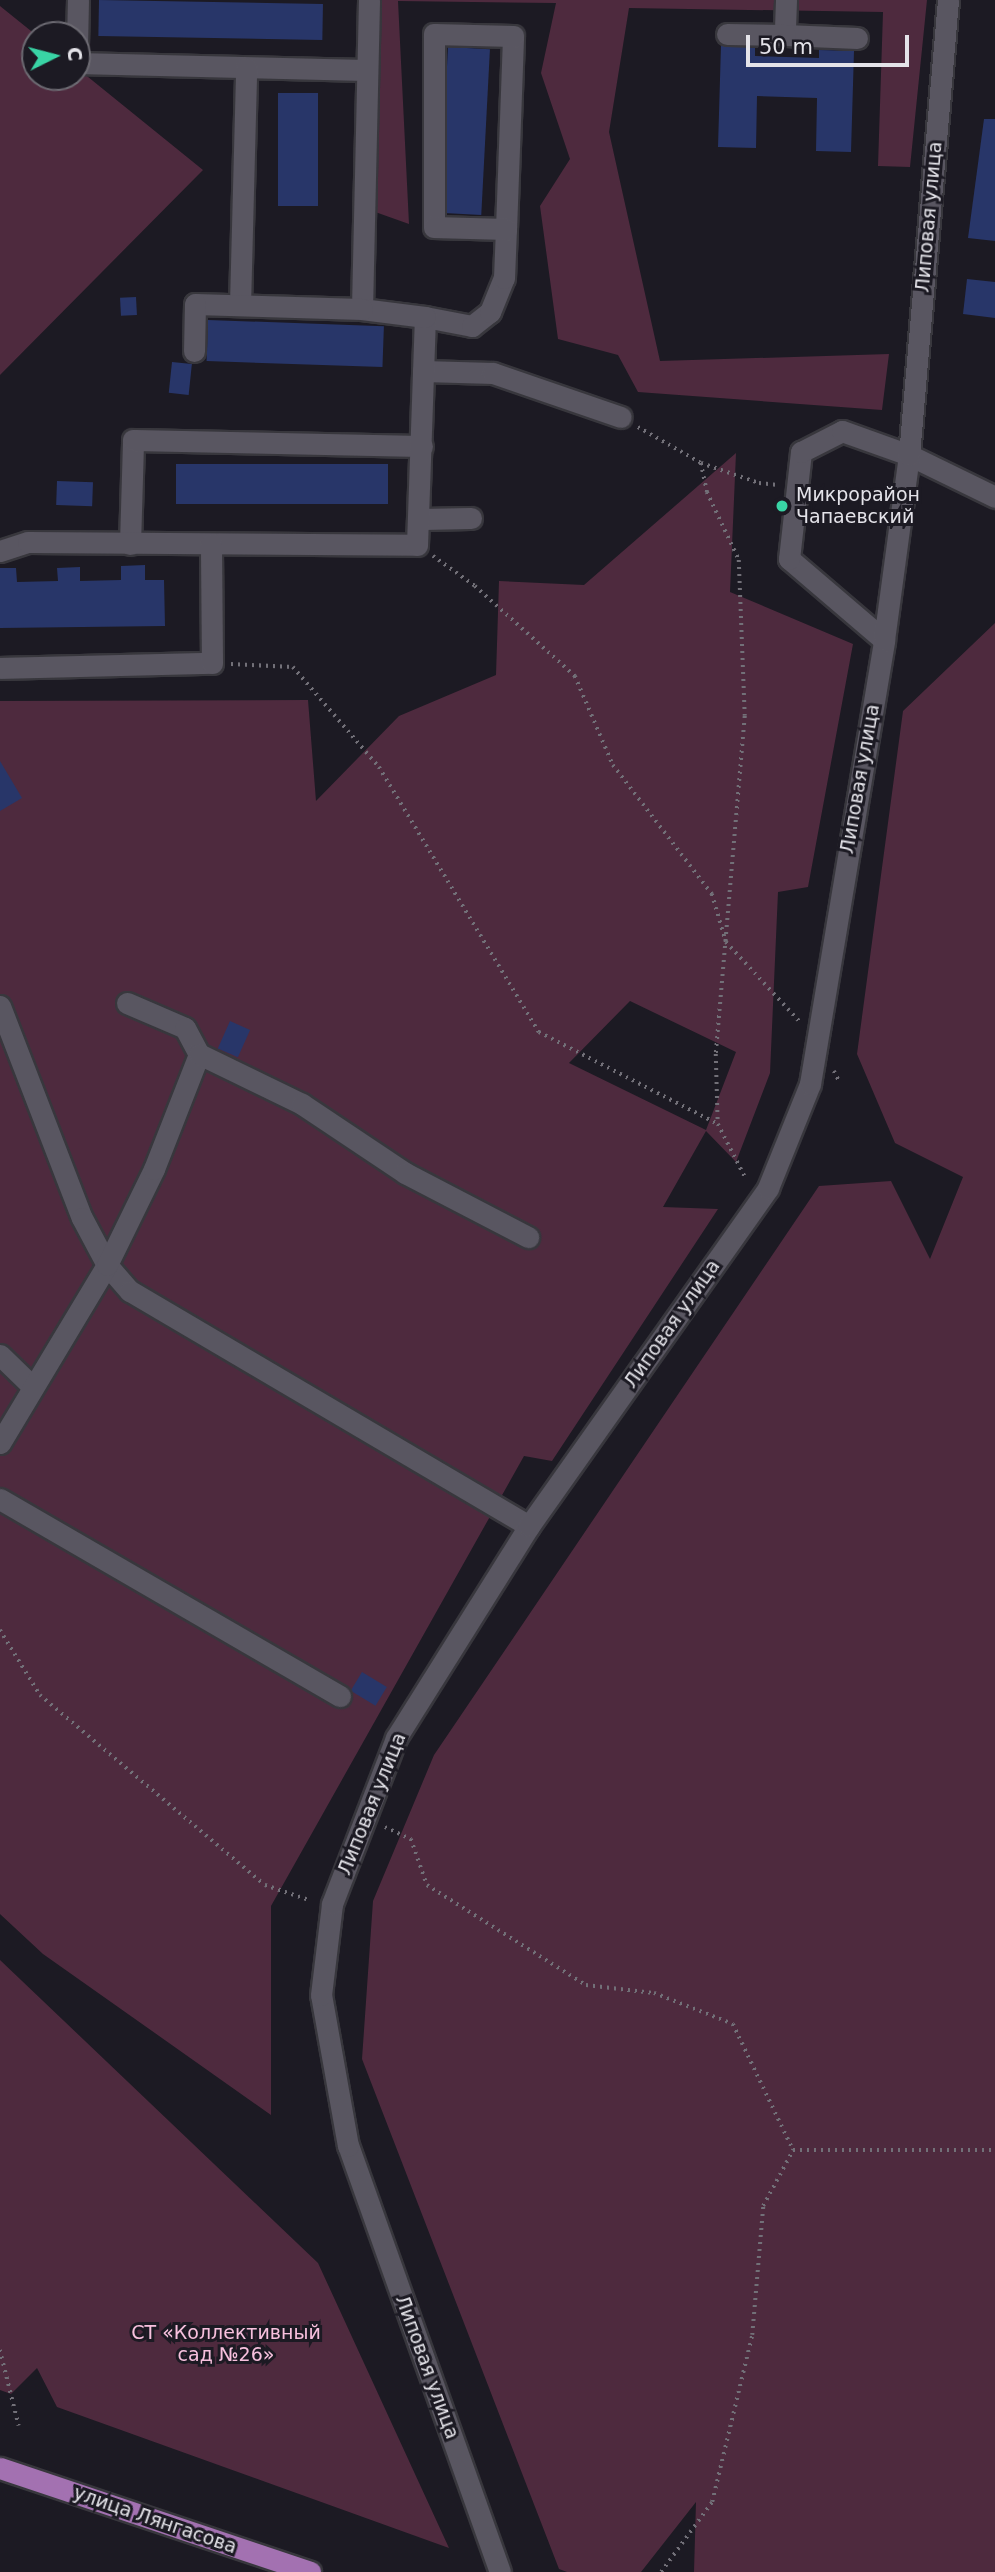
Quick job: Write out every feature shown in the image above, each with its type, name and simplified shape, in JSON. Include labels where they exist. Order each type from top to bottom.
[{"type":"main road","name":"улица Лянгасова","points":[[0,2468],[310,2572]]},
{"type":"street","points":[[78,0],[78,21]]},
{"type":"street","points":[[362,309],[365,70],[369,0]]},
{"type":"street","points":[[785,35],[786,0]]},
{"type":"street","name":"Липовая улица","points":[[500,2572],[345,2132],[321,1994],[332,1904],[396,1738],[529,1526],[768,1188],[810,1084],[884,640],[909,455],[948,0]]},
{"type":"street","points":[[194,351],[195,304],[362,309],[472,326],[491,312],[504,278],[506,229],[513,36],[434,34],[435,227],[506,229]]},
{"type":"street","points":[[727,34],[858,38]]},
{"type":"street","points":[[91,63],[365,70]]},
{"type":"street","points":[[240,305],[246,68]]},
{"type":"street","points":[[0,551],[28,542],[417,545],[421,519],[425,317]]},
{"type":"street","points":[[423,371],[493,373],[621,417]]},
{"type":"street","points":[[884,640],[789,559],[801,452],[842,431],[909,455],[995,497]]},
{"type":"street","points":[[130,544],[133,440],[422,446]]},
{"type":"street","points":[[421,519],[471,518]]},
{"type":"street","points":[[0,668],[212,663],[211,544]]},
{"type":"street","points":[[127,1003],[185,1028],[199,1054],[302,1104],[405,1172],[528,1237]]},
{"type":"street","points":[[0,1006],[82,1218],[107,1265],[130,1291],[529,1526]]},
{"type":"street","points":[[0,1443],[31,1385],[107,1265],[154,1169],[199,1054]]},
{"type":"street","points":[[0,1355],[31,1385]]},
{"type":"street","points":[[0,1499],[340,1696]]},
{"type":"path","points":[[621,417],[701,463],[759,483],[797,486]]},
{"type":"path","points":[[701,463],[707,492],[740,560],[745,716],[716,1054],[718,1124],[745,1177]]},
{"type":"path","points":[[417,545],[475,586],[575,676],[612,765],[712,894],[726,942],[816,1038],[839,1081]]},
{"type":"path","points":[[212,663],[292,667],[379,767],[539,1032],[718,1124]]},
{"type":"path","points":[[0,1630],[40,1695],[265,1885],[309,1900]]},
{"type":"path","points":[[365,1818],[411,1839],[428,1885],[586,1985],[654,1993],[733,2024],[793,2150]]},
{"type":"path","points":[[793,2150],[995,2150]]},
{"type":"path","points":[[661,2572],[712,2502],[752,2335],[763,2206],[793,2150]]},
{"type":"path","points":[[0,2350],[19,2426]]},
{"type":"green space","points":[[373,0],[927,0],[910,167],[878,166],[883,12],[629,8],[609,132],[660,361],[889,354],[882,410],[638,392],[618,355],[558,339],[540,206],[570,159],[541,73],[556,3],[398,1],[409,224],[364,208]]},
{"type":"green space","points":[[0,6],[21,23],[21,91],[91,91],[91,79],[203,170],[0,375]]},
{"type":"green space","points":[[736,453],[730,592],[853,644],[808,887],[778,892],[770,1073],[736,1162],[706,1131],[663,1207],[718,1209],[552,1461],[524,1456],[271,1906],[271,2115],[43,1954],[0,1914],[0,701],[308,700],[316,801],[399,716],[496,675],[499,581],[584,585]],"holes":[[[630,1001],[736,1052],[706,1130],[569,1063]]]},
{"type":"green space","points":[[995,623],[995,2572],[694,2572],[696,2502],[641,2572],[567,2572],[559,2569],[362,2059],[373,1901],[434,1755],[819,1186],[891,1181],[930,1259],[963,1177],[895,1143],[857,1054],[903,711]]},
{"type":"green space","name":"СТ «Коллективный сад №26»","points":[[0,1960],[318,2263],[449,2548],[57,2407],[37,2368],[11,2394],[0,2390]]},
{"type":"building","points":[[99,0],[323,4],[322,40],[98,36]]},
{"type":"building","points":[[721,45],[755,48],[755,56],[819,58],[819,50],[854,51],[851,152],[816,151],[817,98],[757,96],[756,148],[718,147]]},
{"type":"building","points":[[448,47],[490,49],[481,215],[439,213]]},
{"type":"building","points":[[278,93],[318,93],[318,206],[278,206]]},
{"type":"building","points":[[984,119],[995,119],[995,241],[968,238]]},
{"type":"building","points":[[967,279],[995,282],[995,318],[963,314]]},
{"type":"building","points":[[136,297],[137,315],[121,316],[120,298]]},
{"type":"building","points":[[208,320],[384,326],[382,367],[207,361]]},
{"type":"building","points":[[172,362],[192,364],[189,395],[169,393]]},
{"type":"building","points":[[176,464],[388,464],[388,504],[176,504]]},
{"type":"building","points":[[57,481],[93,482],[92,506],[56,505]]},
{"type":"building","points":[[145,565],[145,580],[164,580],[165,626],[0,628],[0,568],[16,568],[17,582],[58,581],[57,568],[80,567],[80,581],[121,580],[121,566]]},
{"type":"building","points":[[0,761],[22,798],[0,811]]},
{"type":"building","points":[[230,1021],[250,1030],[238,1057],[218,1048]]},
{"type":"building","points":[[362,1672],[387,1687],[376,1706],[351,1691]]},
{"type":"place","name":"Микрорайон Чапаевский","points":[[782,506]]}]
